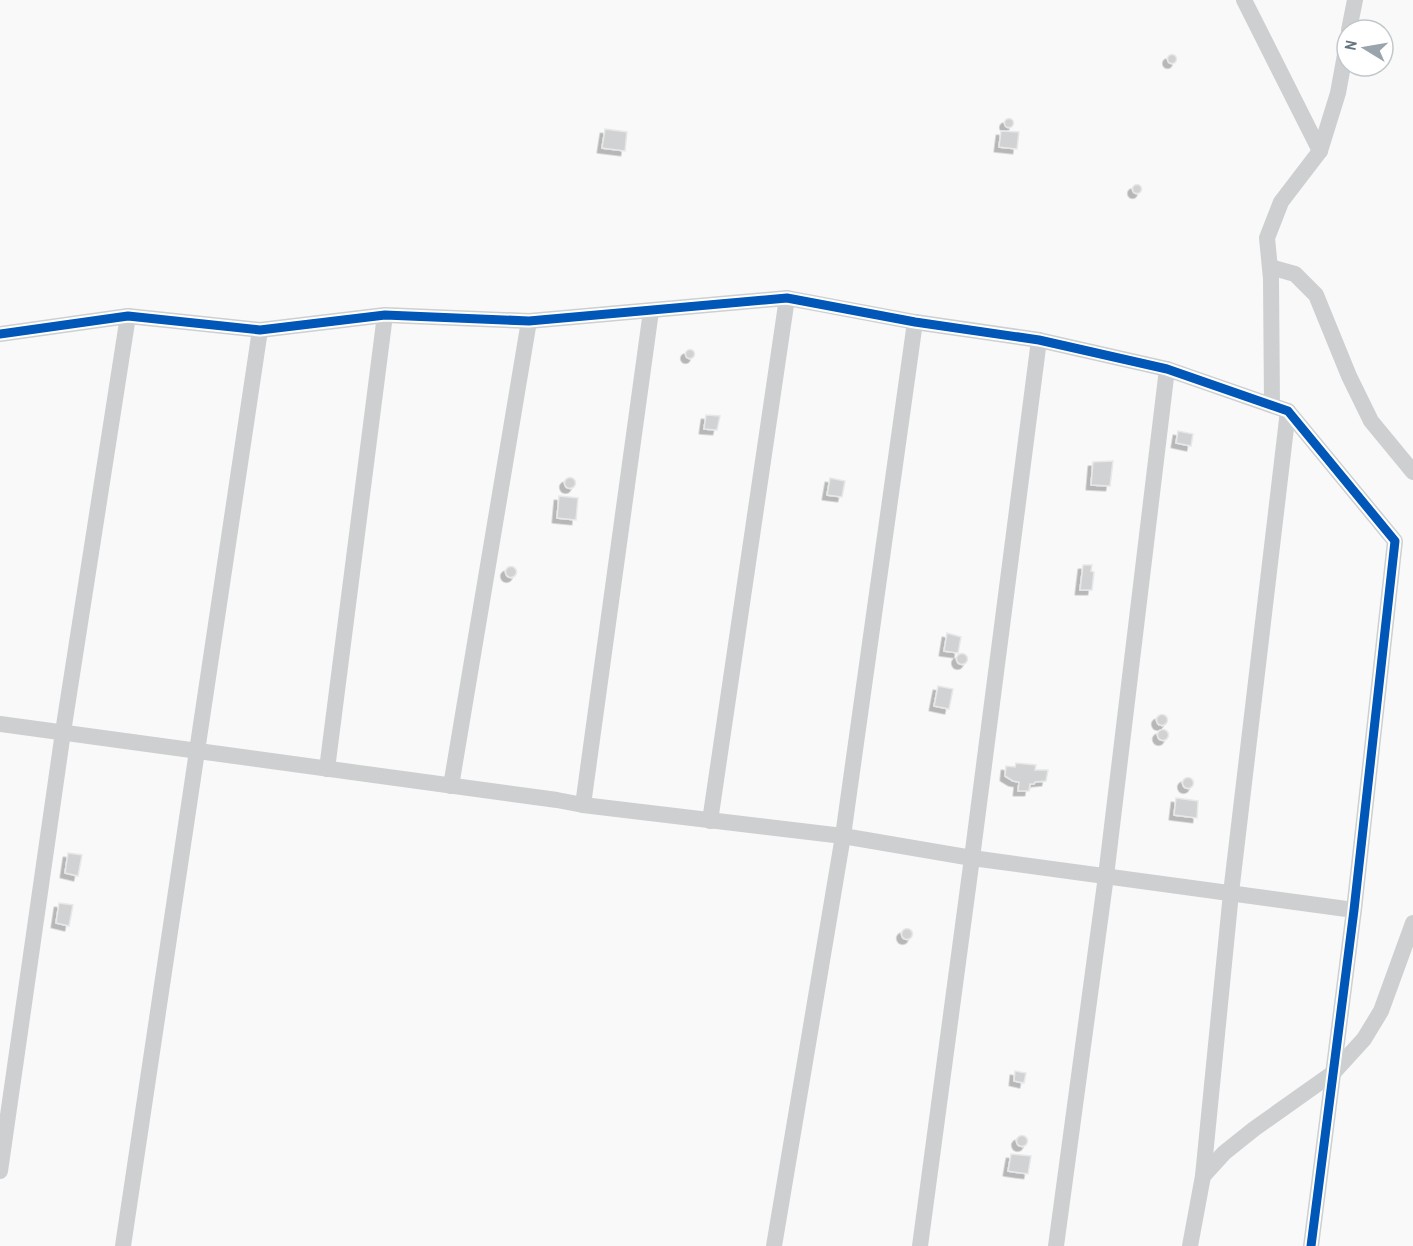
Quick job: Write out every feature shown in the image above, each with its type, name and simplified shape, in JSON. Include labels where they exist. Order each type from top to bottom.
[{"type":"street","points":[[1244,0],[1320,151]]},
{"type":"street","points":[[1351,18],[1354,0]]},
{"type":"street","points":[[1272,405],[1271,279],[1267,238],[1281,202],[1320,151],[1341,78]]},
{"type":"street","points":[[1270,267],[1294,274],[1316,295],[1349,376],[1371,422],[1413,472]]},
{"type":"street","points":[[710,821],[787,298]]},
{"type":"street","points":[[0,334],[128,316],[260,330],[385,315],[530,321],[787,298],[915,322],[1039,340],[1167,369],[1288,411],[1395,541],[1354,910],[1311,1246]]},
{"type":"street","points":[[583,806],[651,311]]},
{"type":"street","points":[[327,769],[385,315]]},
{"type":"street","points":[[0,1172],[63,732],[128,316]]},
{"type":"street","points":[[451,786],[530,321]]},
{"type":"street","points":[[774,1246],[843,836],[915,322]]},
{"type":"street","points":[[123,1246],[260,330]]},
{"type":"street","points":[[920,1246],[1039,340]]},
{"type":"street","points":[[1056,1246],[1106,876],[1167,369]]},
{"type":"street","points":[[1190,1246],[1203,1176],[1231,893],[1288,411]]},
{"type":"street","points":[[0,724],[557,800],[583,806],[843,836],[972,858],[1354,910]]},
{"type":"street","points":[[1203,1176],[1224,1153],[1334,1072],[1364,1039],[1381,1011],[1413,923]]},
{"type":"building","points":[[1172,54],[1177,59],[1172,64],[1167,59]]},
{"type":"building","points":[[1009,118],[1014,123],[1009,128],[1004,123]]},
{"type":"building","points":[[605,129],[627,132],[625,151],[602,148]]},
{"type":"building","points":[[1001,131],[1019,132],[1017,149],[999,147]]},
{"type":"building","points":[[1137,184],[1142,189],[1137,194],[1132,189]]},
{"type":"building","points":[[690,349],[695,354],[690,359],[685,354]]},
{"type":"building","points":[[706,415],[720,416],[717,430],[704,429]]},
{"type":"building","points":[[1178,431],[1193,434],[1191,446],[1176,443]]},
{"type":"building","points":[[1113,461],[1110,486],[1091,485],[1093,462]]},
{"type":"building","points":[[570,477],[576,483],[570,489],[564,483]]},
{"type":"building","points":[[830,478],[845,481],[842,497],[827,495]]},
{"type":"building","points":[[559,496],[578,498],[576,520],[557,518]]},
{"type":"building","points":[[1083,565],[1092,565],[1091,571],[1094,572],[1092,590],[1080,590]]},
{"type":"building","points":[[511,566],[517,572],[511,578],[505,572]]},
{"type":"building","points":[[947,633],[961,637],[958,653],[944,651]]},
{"type":"building","points":[[962,653],[968,659],[962,665],[956,659]]},
{"type":"building","points":[[938,686],[953,689],[949,709],[934,706]]},
{"type":"building","points":[[1162,715],[1166,716],[1166,724],[1162,725],[1158,724],[1157,720],[1158,716]]},
{"type":"building","points":[[1163,729],[1169,735],[1163,741],[1157,735]]},
{"type":"building","points":[[1016,763],[1036,765],[1035,770],[1048,770],[1046,781],[1030,784],[1029,791],[1018,791],[1019,782],[1005,776],[1006,766],[1015,767]]},
{"type":"building","points":[[1188,777],[1194,783],[1188,789],[1182,783]]},
{"type":"building","points":[[1176,798],[1198,801],[1197,818],[1174,815]]},
{"type":"building","points":[[68,853],[82,855],[78,876],[65,873]]},
{"type":"building","points":[[59,903],[73,905],[69,926],[56,923]]},
{"type":"building","points":[[907,928],[913,934],[907,940],[901,934]]},
{"type":"building","points":[[1015,1071],[1026,1073],[1024,1083],[1014,1081]]},
{"type":"building","points":[[1022,1135],[1028,1141],[1022,1147],[1016,1141]]},
{"type":"building","points":[[1011,1154],[1031,1156],[1028,1174],[1008,1171]]},
{"type":"cycle path","points":[[0,334],[128,316],[260,330],[385,315],[529,321],[787,298],[915,322],[1039,340],[1167,369],[1288,411],[1395,541],[1354,910],[1311,1246]]}]
